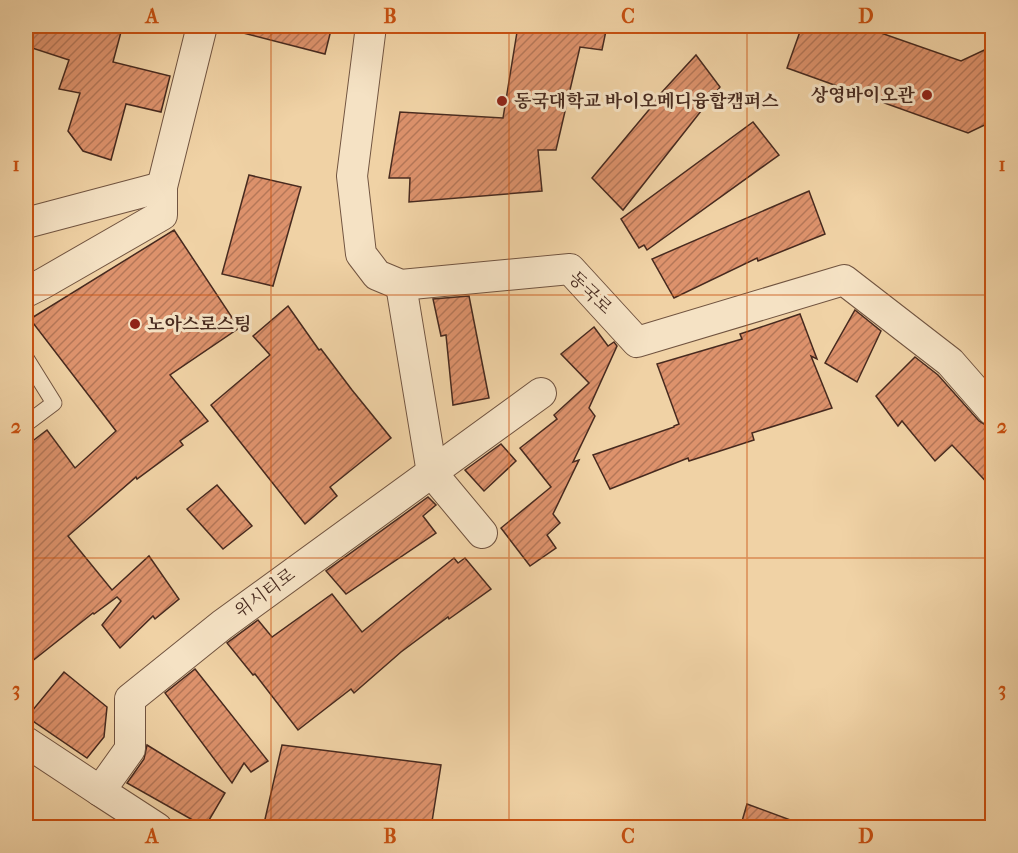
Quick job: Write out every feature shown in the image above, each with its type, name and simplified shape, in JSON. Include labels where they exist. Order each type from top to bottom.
[{"type":"street","points":[[26,292],[162,215],[162,187],[202,26]]},
{"type":"street","points":[[370,26],[352,176],[361,254],[377,275],[401,285],[432,472],[482,533]]},
{"type":"street","points":[[26,223],[162,187]]},
{"type":"street","name":"동국로","points":[[401,285],[570,269],[637,342],[844,280],[950,362],[993,410]]},
{"type":"street","name":"위시티로","points":[[100,791],[130,749],[130,699],[222,625],[541,393]]},
{"type":"street","points":[[26,742],[157,828]]},
{"type":"lane","points":[[26,358],[54,403],[26,424]]},
{"type":"building","points":[[26,26],[100,26],[121,32],[113,62],[170,76],[161,112],[126,104],[111,160],[83,151],[68,131],[80,93],[59,89],[69,60],[26,46]]},
{"type":"building","points":[[244,26],[332,26],[325,54],[243,33]]},
{"type":"building","points":[[518,26],[607,26],[602,50],[580,47],[556,150],[538,150],[542,191],[409,202],[410,178],[389,178],[400,112],[503,118]]},
{"type":"building","name":"상영바이오관","points":[[802,26],[861,26],[961,61],[993,46],[993,121],[968,133],[787,68]]},
{"type":"building","points":[[696,55],[720,87],[623,210],[592,178],[653,105],[651,104]]},
{"type":"building","points":[[753,122],[779,155],[647,250],[644,245],[639,248],[621,219]]},
{"type":"building","points":[[249,175],[301,187],[273,286],[222,274]]},
{"type":"building","points":[[809,191],[825,234],[758,261],[757,258],[674,298],[652,259]]},
{"type":"building","points":[[174,230],[239,328],[170,375],[208,421],[180,441],[183,445],[137,479],[136,477],[68,536],[112,590],[149,556],[179,599],[155,619],[153,616],[120,648],[102,625],[121,601],[117,597],[26,666],[26,446],[47,430],[75,468],[116,431],[30,319]]},
{"type":"building","points":[[469,296],[489,398],[453,405],[446,335],[441,336],[433,299]]},
{"type":"building","points":[[288,306],[319,350],[321,349],[391,438],[330,487],[337,496],[305,524],[211,405],[270,355],[253,336]]},
{"type":"building","points":[[855,310],[881,331],[857,382],[825,363]]},
{"type":"building","points":[[800,314],[817,359],[811,356],[832,408],[752,433],[754,440],[689,461],[688,458],[610,489],[593,455],[679,424],[657,364],[742,339],[740,334]]},
{"type":"building","points":[[594,327],[608,346],[614,342],[617,346],[589,408],[595,416],[573,462],[579,460],[553,514],[560,523],[547,535],[556,548],[530,566],[501,528],[551,487],[520,448],[557,419],[554,415],[589,383],[561,354]]},
{"type":"building","points":[[915,357],[938,375],[979,421],[993,430],[993,489],[952,445],[935,461],[902,421],[898,426],[876,396]]},
{"type":"building","points":[[501,444],[516,461],[484,491],[465,470]]},
{"type":"building","points":[[217,485],[252,526],[223,549],[187,509]]},
{"type":"building","points":[[428,497],[436,505],[423,516],[436,533],[346,594],[326,571]]},
{"type":"building","points":[[454,558],[458,563],[465,558],[491,589],[401,652],[354,693],[351,689],[298,730],[255,674],[253,675],[227,643],[258,620],[272,637],[332,594],[362,632]]},
{"type":"building","points":[[195,669],[268,761],[251,772],[244,763],[232,783],[165,693]]},
{"type":"building","points":[[64,672],[107,707],[104,737],[87,758],[27,717]]},
{"type":"building","points":[[147,745],[225,793],[205,827],[127,783],[144,759]]},
{"type":"building","points":[[282,745],[441,765],[431,828],[263,828]]},
{"type":"building","points":[[747,804],[804,825],[804,828],[740,828]]},
{"type":"place","name":"상영바이오관","points":[[927,95]]},
{"type":"place","name":"동국대학교 바이오메디융합캠퍼스","points":[[502,101]]},
{"type":"place","name":"노아스로스팅","points":[[135,324]]}]
